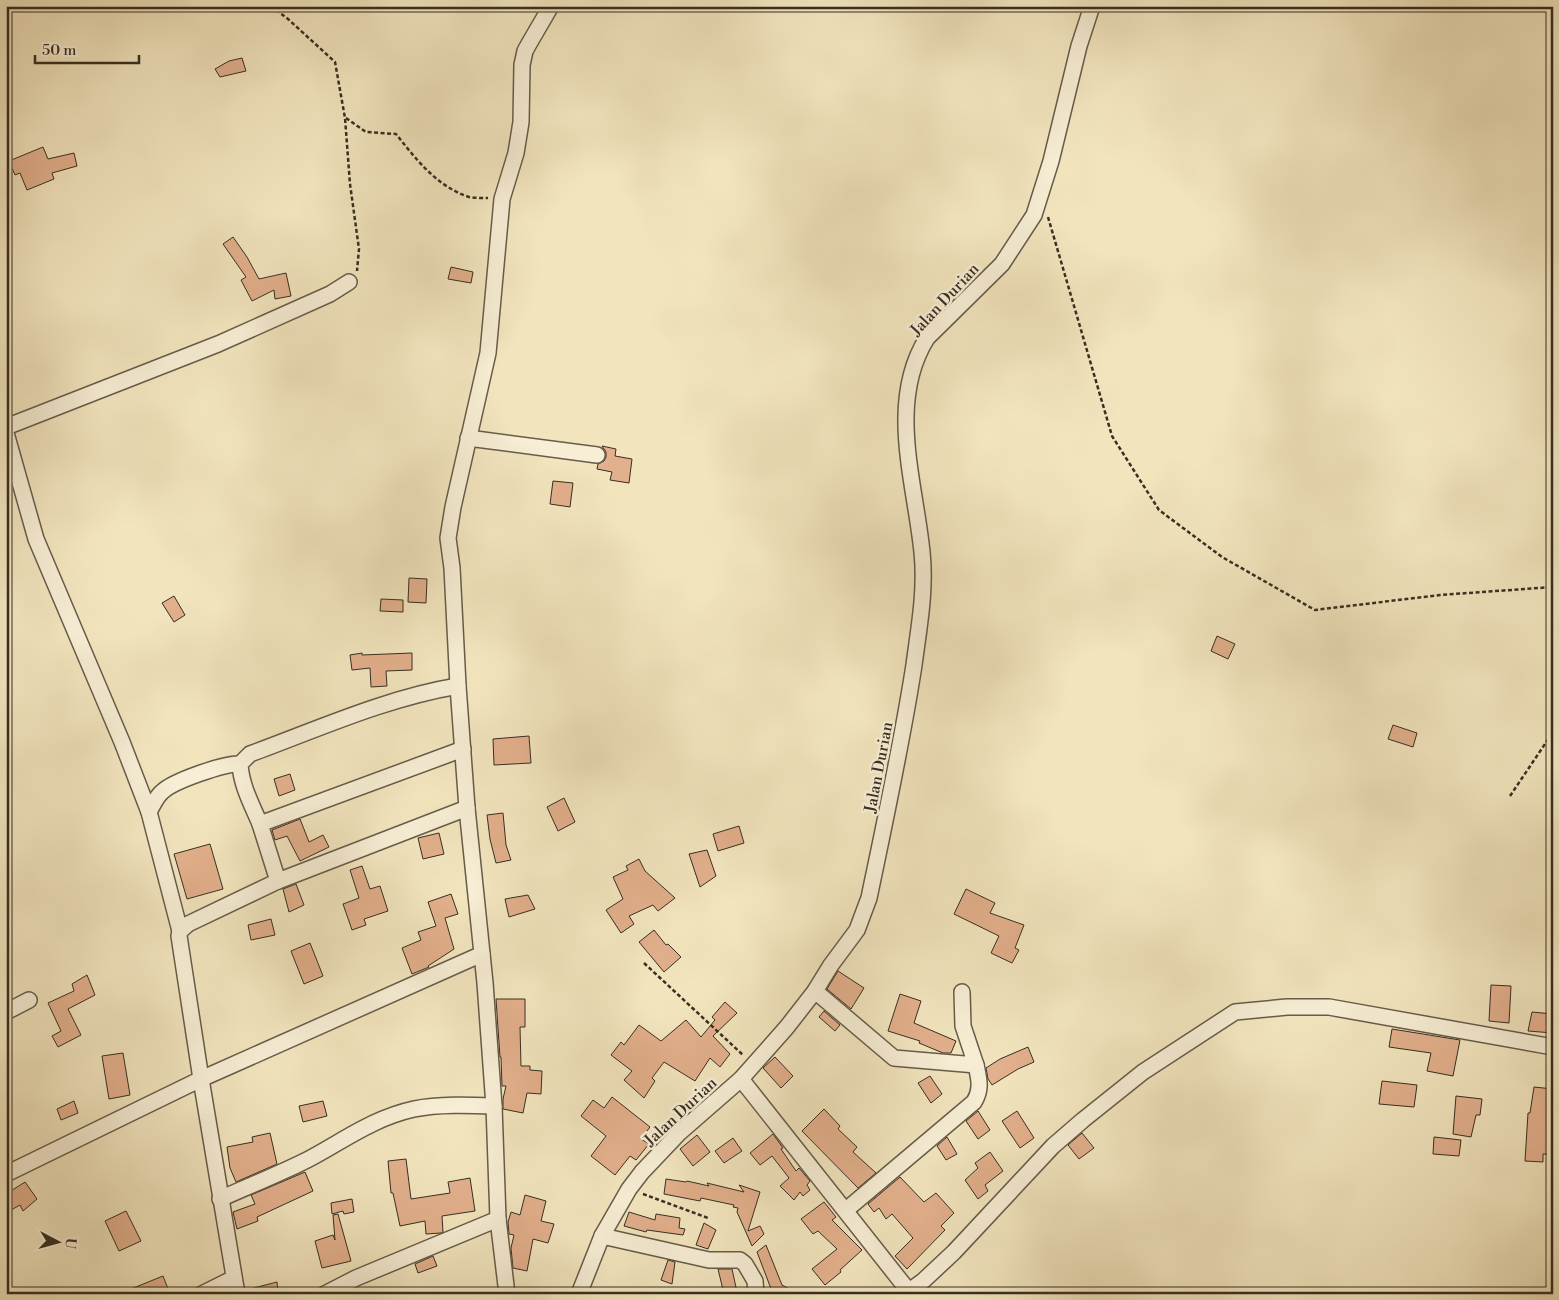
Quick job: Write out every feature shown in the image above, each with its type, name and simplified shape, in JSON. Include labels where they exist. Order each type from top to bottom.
[{"type":"street","points":[[507,1294],[498,1219],[494,1106],[482,954],[467,808],[452,568],[448,538],[468,438],[488,353],[502,199],[516,153],[521,122],[522,65],[525,50],[552,6]]},
{"type":"street","name":"Jalan Durian","points":[[579,1294],[602,1236],[629,1189],[642,1172],[679,1133],[718,1097],[741,1079],[787,1027],[815,991],[831,964],[857,930],[867,906],[906,719],[923,596],[920,536],[909,468],[907,427],[911,375],[920,350],[928,338],[1002,264],[1034,215],[1042,193],[1079,46],[1092,6]]},
{"type":"street","points":[[6,426],[218,344],[330,294],[349,282]]},
{"type":"street","points":[[6,433],[36,539],[122,742],[156,832],[180,931],[178,941],[237,1294]]},
{"type":"street","points":[[468,438],[597,455]]},
{"type":"street","points":[[149,812],[163,790],[186,779],[223,766],[240,764],[250,754],[372,708],[429,690],[458,686]]},
{"type":"street","points":[[260,824],[463,749]]},
{"type":"street","points":[[240,764],[244,785],[260,824],[278,882]]},
{"type":"street","points":[[180,931],[204,916],[278,882],[467,808]]},
{"type":"street","points":[[6,1174],[201,1079],[482,954]]},
{"type":"street","points":[[815,991],[894,1058],[976,1065]]},
{"type":"street","points":[[846,1210],[974,1102],[980,1093],[976,1065],[963,1026],[962,992]]},
{"type":"street","points":[[6,1012],[29,1000]]},
{"type":"street","points":[[741,1079],[910,1292],[954,1252],[1053,1146],[1082,1120],[1144,1072],[1235,1012],[1287,1007],[1329,1007],[1553,1047]]},
{"type":"street","points":[[220,1199],[307,1160],[353,1132],[392,1116],[414,1109],[438,1106],[494,1106]]},
{"type":"street","points":[[325,1294],[356,1278],[498,1219]]},
{"type":"street","points":[[602,1236],[709,1260],[740,1260],[745,1264],[755,1281],[756,1294]]},
{"type":"street","points":[[202,1294],[234,1278]]},
{"type":"path","points":[[271,6],[335,62],[345,118],[350,184],[359,249],[358,269],[349,282]]},
{"type":"path","points":[[345,118],[366,132],[396,134],[426,170],[444,185],[470,197],[502,199]]},
{"type":"path","points":[[1042,193],[1053,238],[1112,436],[1159,510],[1222,557],[1315,610],[1440,595],[1553,587]]},
{"type":"path","points":[[1510,796],[1553,732]]},
{"type":"path","points":[[644,962],[753,1065]]},
{"type":"path","points":[[629,1189],[708,1218]]},
{"type":"building","points":[[242,58],[246,71],[220,77],[215,69],[229,61]]},
{"type":"building","points":[[43,147],[48,159],[74,153],[77,166],[52,173],[54,179],[27,190],[20,173],[15,175],[9,161]]},
{"type":"building","points":[[233,237],[259,279],[286,273],[291,296],[275,299],[274,290],[252,301],[241,280],[246,277],[223,244]]},
{"type":"building","points":[[451,267],[473,272],[471,283],[448,279]]},
{"type":"building","points":[[602,446],[616,449],[615,456],[632,459],[629,483],[610,480],[612,472],[597,469],[598,464],[604,461],[606,457],[606,452]]},
{"type":"building","points":[[553,481],[573,483],[570,507],[550,504]]},
{"type":"building","points":[[409,578],[427,579],[426,603],[408,602]]},
{"type":"building","points":[[174,596],[185,615],[174,622],[162,603]]},
{"type":"building","points":[[381,599],[403,600],[403,612],[380,611]]},
{"type":"building","points":[[1217,636],[1235,644],[1228,659],[1211,651]]},
{"type":"building","points":[[362,653],[362,655],[412,653],[412,670],[386,671],[387,686],[371,687],[370,668],[352,670],[350,655]]},
{"type":"building","points":[[1393,725],[1417,733],[1413,747],[1388,739]]},
{"type":"building","points":[[529,736],[531,763],[494,765],[493,739]]},
{"type":"building","points":[[290,774],[295,790],[279,796],[274,779]]},
{"type":"building","points":[[564,798],[575,822],[558,831],[547,807]]},
{"type":"building","points":[[503,813],[506,845],[511,860],[496,863],[487,815]]},
{"type":"building","points":[[300,819],[309,842],[323,835],[329,847],[300,861],[287,836],[275,840],[272,830]]},
{"type":"building","points":[[739,826],[744,843],[718,851],[713,834]]},
{"type":"building","points":[[439,833],[444,854],[423,859],[418,838]]},
{"type":"building","points":[[210,844],[223,889],[187,899],[174,854]]},
{"type":"building","points":[[707,850],[716,876],[700,887],[689,854]]},
{"type":"building","points":[[639,859],[645,871],[675,898],[658,911],[653,905],[629,916],[634,924],[621,933],[606,910],[623,899],[613,877],[628,870],[626,866]]},
{"type":"building","points":[[362,866],[370,889],[380,886],[388,911],[364,919],[366,925],[352,930],[343,904],[359,898],[350,870]]},
{"type":"building","points":[[296,884],[304,905],[289,912],[283,889]]},
{"type":"building","points":[[966,889],[995,903],[990,913],[1024,925],[1015,948],[1019,950],[1012,963],[991,953],[999,936],[954,914]]},
{"type":"building","points":[[451,894],[458,914],[445,918],[454,949],[429,967],[412,974],[402,948],[421,940],[418,932],[436,926],[428,902]]},
{"type":"building","points":[[528,895],[535,909],[509,917],[505,899]]},
{"type":"building","points":[[271,919],[275,935],[251,940],[248,925]]},
{"type":"building","points":[[654,930],[666,945],[668,944],[681,957],[664,972],[639,942]]},
{"type":"building","points":[[310,943],[323,976],[304,984],[291,951]]},
{"type":"building","points":[[838,971],[864,988],[851,1009],[827,989]]},
{"type":"building","points":[[87,975],[95,995],[68,1009],[81,1035],[58,1047],[52,1036],[61,1031],[48,1003],[74,991],[72,984]]},
{"type":"building","points":[[1491,985],[1511,986],[1509,1023],[1489,1021]]},
{"type":"building","points":[[900,994],[921,1001],[914,1023],[956,1041],[951,1053],[943,1053],[919,1043],[920,1041],[888,1031]]},
{"type":"building","points":[[496,999],[525,999],[525,1027],[520,1027],[521,1066],[530,1066],[530,1070],[542,1071],[541,1094],[527,1093],[523,1113],[503,1109],[506,1086],[502,1086]]},
{"type":"building","points":[[725,1002],[737,1013],[713,1036],[730,1054],[720,1067],[710,1058],[695,1081],[664,1062],[652,1078],[655,1081],[644,1098],[624,1080],[632,1071],[611,1055],[621,1042],[624,1045],[639,1025],[661,1041],[686,1020],[701,1037],[715,1020],[712,1017]]},
{"type":"building","points":[[824,1011],[840,1025],[835,1031],[819,1017]]},
{"type":"building","points":[[1532,1012],[1553,1014],[1553,1033],[1528,1031]]},
{"type":"building","points":[[1392,1029],[1460,1040],[1453,1076],[1427,1071],[1431,1053],[1389,1047]]},
{"type":"building","points":[[1028,1047],[1034,1062],[1018,1069],[992,1085],[988,1079],[986,1068],[1000,1059]]},
{"type":"building","points":[[123,1053],[130,1095],[109,1099],[102,1056]]},
{"type":"building","points":[[775,1057],[793,1076],[781,1088],[763,1068]]},
{"type":"building","points":[[930,1076],[942,1094],[931,1103],[918,1083]]},
{"type":"building","points":[[1382,1081],[1417,1085],[1414,1107],[1379,1104]]},
{"type":"building","points":[[1534,1087],[1553,1089],[1553,1155],[1543,1154],[1543,1162],[1525,1161],[1528,1113],[1530,1113]]},
{"type":"building","points":[[1456,1096],[1482,1099],[1480,1115],[1476,1115],[1471,1137],[1453,1134]]},
{"type":"building","points":[[612,1097],[650,1127],[641,1139],[649,1144],[636,1160],[630,1156],[615,1175],[591,1156],[606,1136],[581,1116],[593,1100],[604,1108]]},
{"type":"building","points":[[74,1101],[78,1113],[61,1120],[57,1109]]},
{"type":"building","points":[[323,1101],[327,1116],[303,1122],[299,1106]]},
{"type":"building","points":[[824,1109],[840,1126],[838,1129],[857,1147],[853,1152],[876,1173],[858,1188],[802,1131]]},
{"type":"building","points":[[978,1111],[990,1130],[978,1139],[966,1121]]},
{"type":"building","points":[[1017,1111],[1034,1138],[1020,1148],[1002,1121]]},
{"type":"building","points":[[270,1133],[277,1164],[236,1182],[230,1168],[227,1147],[253,1142],[252,1137]]},
{"type":"building","points":[[1082,1133],[1094,1148],[1079,1159],[1068,1145]]},
{"type":"building","points":[[773,1134],[796,1171],[799,1168],[810,1181],[807,1185],[810,1190],[803,1196],[800,1192],[794,1200],[780,1186],[789,1178],[772,1156],[760,1165],[750,1153]]},
{"type":"building","points":[[697,1135],[710,1152],[693,1166],[680,1149]]},
{"type":"building","points":[[947,1137],[957,1154],[946,1160],[937,1146]]},
{"type":"building","points":[[1434,1137],[1461,1140],[1459,1156],[1433,1154]]},
{"type":"building","points":[[733,1138],[742,1151],[724,1163],[715,1151]]},
{"type":"building","points":[[990,1152],[1003,1171],[985,1185],[988,1191],[978,1199],[965,1180],[978,1168],[975,1163]]},
{"type":"building","points":[[406,1159],[411,1199],[450,1193],[448,1182],[470,1178],[475,1211],[442,1216],[443,1232],[441,1233],[426,1234],[425,1221],[400,1226],[393,1193],[391,1193],[388,1161]]},
{"type":"building","points":[[305,1172],[313,1191],[257,1217],[258,1221],[237,1229],[233,1212],[255,1204],[251,1195]]},
{"type":"building","points":[[900,1177],[924,1202],[936,1193],[954,1213],[941,1226],[945,1230],[907,1269],[895,1256],[913,1238],[892,1214],[886,1219],[879,1208],[874,1212],[868,1204]]},
{"type":"building","points":[[666,1179],[709,1186],[707,1183],[744,1192],[739,1185],[760,1192],[748,1231],[760,1226],[764,1234],[752,1246],[737,1212],[738,1208],[733,1207],[734,1205],[701,1198],[700,1201],[664,1194]]},
{"type":"building","points":[[25,1182],[37,1199],[23,1211],[20,1205],[6,1213],[6,1194]]},
{"type":"building","points":[[525,1195],[546,1201],[541,1221],[554,1224],[548,1243],[533,1239],[527,1271],[513,1268],[511,1248],[514,1235],[509,1234],[508,1222],[511,1212],[520,1215]]},
{"type":"building","points":[[352,1199],[354,1212],[344,1214],[343,1211],[332,1214],[331,1203]]},
{"type":"building","points":[[824,1202],[836,1217],[832,1220],[862,1250],[840,1270],[841,1272],[825,1285],[812,1269],[837,1249],[818,1231],[813,1234],[801,1219]]},
{"type":"building","points":[[126,1211],[141,1241],[119,1251],[105,1221]]},
{"type":"building","points":[[629,1212],[655,1220],[656,1214],[680,1218],[679,1228],[685,1229],[683,1235],[647,1230],[646,1232],[624,1226]]},
{"type":"building","points":[[338,1214],[351,1261],[322,1268],[315,1241],[333,1235],[335,1240],[333,1215]]},
{"type":"building","points":[[704,1223],[716,1230],[708,1249],[696,1245]]},
{"type":"building","points":[[766,1245],[782,1285],[799,1294],[773,1294],[757,1252]]},
{"type":"building","points":[[433,1256],[437,1266],[418,1273],[415,1264]]},
{"type":"building","points":[[668,1260],[675,1262],[672,1284],[661,1280]]},
{"type":"building","points":[[718,1269],[732,1269],[737,1292],[724,1294]]},
{"type":"building","points":[[163,1276],[170,1294],[121,1294],[121,1293]]},
{"type":"building","points":[[277,1282],[278,1294],[246,1294],[246,1290]]}]
